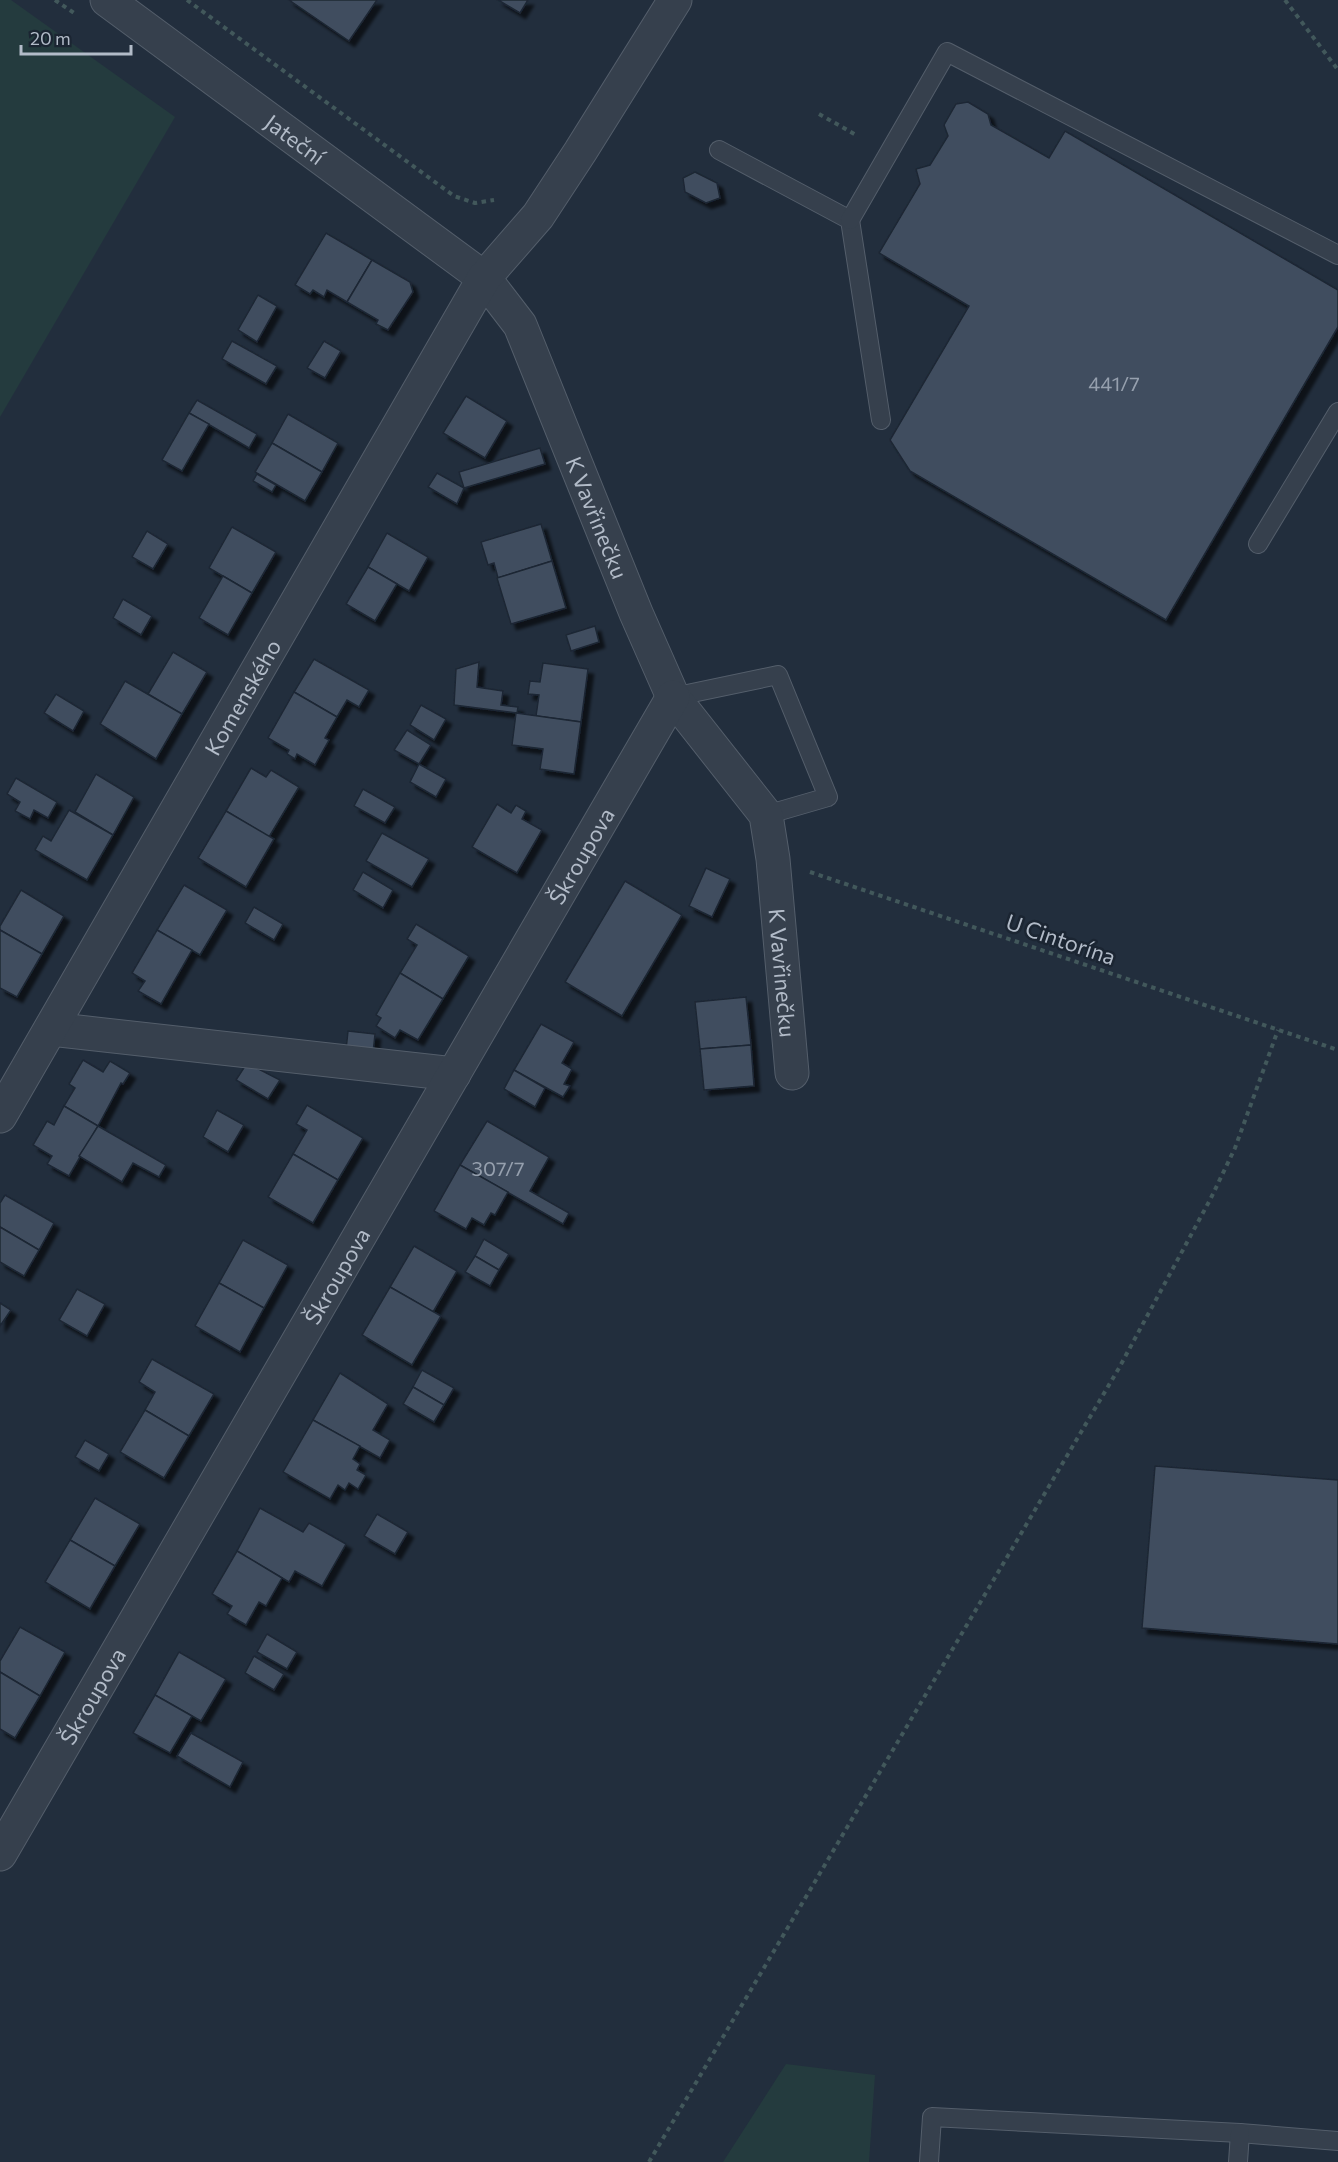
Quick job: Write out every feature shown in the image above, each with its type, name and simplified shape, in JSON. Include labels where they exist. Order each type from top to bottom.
[{"type":"street","name":"Jateční","points":[[107,0],[484,278]]},
{"type":"street","points":[[484,278],[538,216],[675,0]]},
{"type":"street","name":"K Vavřinečku","points":[[484,278],[519,325],[636,613],[673,697],[766,814],[792,1073]]},
{"type":"street","name":"Komenského","points":[[0,1116],[484,278]]},
{"type":"street","name":"Škroupova","points":[[0,1854],[673,697]]},
{"type":"street","points":[[51,1029],[454,1074]]},
{"type":"lane","points":[[881,420],[849,220],[947,52],[1338,255]]},
{"type":"lane","points":[[719,150],[849,220]]},
{"type":"lane","points":[[1258,544],[1338,412]]},
{"type":"lane","points":[[673,697],[778,675],[828,797],[766,814]]},
{"type":"lane","points":[[929,2162],[933,2117],[1240,2133],[1338,2141]]},
{"type":"lane","points":[[1238,2162],[1240,2133]]},
{"type":"path","points":[[187,0],[454,196],[475,203],[494,200]]},
{"type":"path","points":[[1285,0],[1338,70]]},
{"type":"path","points":[[819,114],[858,136]]},
{"type":"path","name":"U Cintorína","points":[[772,859],[1338,1050]]},
{"type":"path","points":[[649,2162],[1119,1368],[1211,1198],[1230,1158],[1278,1030]]},
{"type":"green space","points":[[0,0],[11,0],[175,117],[0,417]]},
{"type":"green space","points":[[786,2064],[875,2075],[869,2162],[723,2162]]},
{"type":"building","points":[[289,0],[377,0],[349,41]]},
{"type":"building","points":[[498,0],[528,0],[520,13]]},
{"type":"building","points":[[968,102],[988,114],[991,125],[1049,158],[1065,131],[1338,290],[1338,327],[1166,620],[910,471],[890,440],[969,306],[879,253],[920,184],[916,169],[930,165],[948,136],[944,125],[956,104]]},
{"type":"building","points":[[695,172],[717,183],[720,198],[706,203],[685,192],[683,178]]},
{"type":"building","points":[[326,233],[372,260],[347,302],[327,290],[324,297],[313,290],[310,294],[295,285]]},
{"type":"building","points":[[372,260],[410,282],[413,292],[388,330],[376,324],[378,320],[347,302]]},
{"type":"building","points":[[258,295],[277,306],[257,342],[238,330]]},
{"type":"building","points":[[232,341],[277,366],[266,384],[222,359]]},
{"type":"building","points":[[324,341],[341,351],[325,378],[307,368]]},
{"type":"building","points":[[466,396],[507,421],[485,458],[443,433]]},
{"type":"building","points":[[197,400],[257,434],[249,448],[189,413]]},
{"type":"building","points":[[189,413],[209,424],[182,471],[162,460]]},
{"type":"building","points":[[288,414],[338,443],[322,472],[272,443]]},
{"type":"building","points":[[272,443],[322,472],[305,501],[255,472]]},
{"type":"building","points":[[540,448],[545,464],[464,488],[459,472]]},
{"type":"building","points":[[437,473],[464,488],[457,504],[428,487]]},
{"type":"building","points":[[257,474],[276,485],[272,492],[253,481]]},
{"type":"building","points":[[541,524],[552,561],[498,578],[494,563],[488,565],[481,542]]},
{"type":"building","points":[[232,527],[276,552],[252,593],[209,568]]},
{"type":"building","points":[[147,531],[168,544],[153,569],[132,557]]},
{"type":"building","points":[[387,533],[428,557],[409,591],[368,567]]},
{"type":"building","points":[[552,561],[566,608],[511,624],[497,578]]},
{"type":"building","points":[[368,567],[397,584],[375,621],[346,604]]},
{"type":"building","points":[[223,576],[252,593],[228,635],[199,618]]},
{"type":"building","points":[[123,599],[152,616],[141,635],[113,618]]},
{"type":"building","points":[[595,626],[599,642],[571,651],[566,635]]},
{"type":"building","points":[[173,652],[207,672],[182,714],[148,694]]},
{"type":"building","points":[[314,659],[369,690],[359,707],[347,700],[337,717],[294,692]]},
{"type":"building","points":[[479,662],[477,687],[503,691],[501,705],[518,707],[517,713],[454,705],[456,669]]},
{"type":"building","points":[[543,663],[588,669],[581,722],[536,716],[539,695],[528,694],[530,681],[540,682]]},
{"type":"building","points":[[125,681],[182,714],[156,759],[100,724]]},
{"type":"building","points":[[294,692],[337,717],[325,738],[329,740],[315,765],[297,754],[295,759],[287,754],[289,750],[268,738]]},
{"type":"building","points":[[56,694],[84,711],[73,731],[44,713]]},
{"type":"building","points":[[421,705],[446,719],[434,740],[410,725]]},
{"type":"building","points":[[516,713],[581,722],[574,774],[540,769],[543,749],[512,745]]},
{"type":"building","points":[[407,730],[431,745],[419,764],[394,750]]},
{"type":"building","points":[[419,764],[446,779],[436,797],[410,782]]},
{"type":"building","points":[[251,768],[266,777],[271,770],[299,787],[269,837],[226,811]]},
{"type":"building","points":[[96,774],[134,797],[113,835],[75,812]]},
{"type":"building","points":[[16,778],[57,802],[48,818],[34,810],[30,819],[15,811],[20,802],[7,794]]},
{"type":"building","points":[[363,789],[395,807],[385,823],[354,806]]},
{"type":"building","points":[[497,804],[511,813],[516,805],[526,811],[522,819],[542,830],[517,873],[472,847]]},
{"type":"building","points":[[69,810],[113,835],[87,880],[35,850],[43,836],[51,841]]},
{"type":"building","points":[[226,811],[274,839],[246,887],[198,858]]},
{"type":"building","points":[[382,833],[429,859],[412,887],[366,861]]},
{"type":"building","points":[[706,868],[730,879],[712,917],[689,906]]},
{"type":"building","points":[[363,872],[393,890],[383,908],[353,890]]},
{"type":"building","points":[[625,881],[682,915],[622,1016],[565,982]]},
{"type":"building","points":[[184,885],[227,910],[200,955],[157,930]]},
{"type":"building","points":[[21,890],[64,916],[42,954],[0,930],[0,926]]},
{"type":"building","points":[[254,907],[283,924],[274,940],[245,923]]},
{"type":"building","points":[[416,924],[469,956],[443,999],[400,973],[417,945],[407,939]]},
{"type":"building","points":[[0,930],[42,954],[17,997],[0,988]]},
{"type":"building","points":[[157,930],[192,950],[161,1004],[138,991],[145,981],[132,973]]},
{"type":"building","points":[[400,973],[443,999],[418,1040],[400,1030],[395,1038],[376,1026],[381,1018],[376,1015]]},
{"type":"building","points":[[746,997],[751,1045],[700,1049],[695,1002]]},
{"type":"building","points":[[541,1024],[574,1042],[562,1063],[572,1069],[564,1084],[570,1086],[563,1097],[514,1070]]},
{"type":"building","points":[[348,1031],[375,1034],[373,1053],[346,1050]]},
{"type":"building","points":[[751,1045],[754,1086],[704,1090],[700,1049]]},
{"type":"building","points":[[83,1060],[103,1072],[110,1061],[130,1073],[123,1084],[121,1083],[98,1126],[64,1106],[75,1088],[69,1084]]},
{"type":"building","points":[[247,1063],[280,1080],[268,1099],[236,1080]]},
{"type":"building","points":[[514,1070],[545,1088],[535,1107],[504,1089]]},
{"type":"building","points":[[307,1105],[363,1138],[338,1180],[293,1154],[307,1130],[296,1124]]},
{"type":"building","points":[[64,1106],[98,1126],[69,1176],[47,1164],[52,1156],[33,1145],[47,1121],[54,1125]]},
{"type":"building","points":[[217,1110],[244,1125],[228,1152],[203,1137]]},
{"type":"building","points":[[487,1121],[549,1157],[530,1191],[569,1213],[563,1224],[460,1165]]},
{"type":"building","points":[[98,1126],[166,1165],[159,1177],[133,1163],[122,1182],[79,1156]]},
{"type":"building","points":[[293,1154],[338,1180],[313,1223],[268,1197]]},
{"type":"building","points":[[460,1165],[508,1192],[495,1215],[491,1213],[484,1225],[472,1218],[466,1229],[434,1211]]},
{"type":"building","points":[[5,1195],[54,1223],[39,1250],[0,1227],[0,1203]]},
{"type":"building","points":[[0,1227],[39,1250],[24,1276],[0,1262]]},
{"type":"building","points":[[484,1239],[509,1254],[499,1270],[475,1256]]},
{"type":"building","points":[[243,1240],[288,1265],[264,1308],[219,1283]]},
{"type":"building","points":[[414,1246],[457,1271],[433,1312],[390,1287]]},
{"type":"building","points":[[475,1256],[499,1270],[490,1286],[465,1272]]},
{"type":"building","points":[[219,1283],[264,1308],[240,1352],[195,1326]]},
{"type":"building","points":[[390,1287],[441,1316],[412,1365],[362,1335]]},
{"type":"building","points":[[77,1289],[105,1304],[87,1336],[59,1320]]},
{"type":"building","points":[[0,1303],[11,1310],[0,1326]]},
{"type":"building","points":[[152,1359],[214,1394],[189,1436],[145,1410],[155,1392],[139,1382]]},
{"type":"building","points":[[422,1370],[454,1388],[444,1405],[413,1387]]},
{"type":"building","points":[[340,1373],[388,1404],[373,1430],[390,1440],[380,1458],[313,1420]]},
{"type":"building","points":[[413,1387],[444,1405],[434,1422],[403,1404]]},
{"type":"building","points":[[145,1410],[189,1436],[164,1478],[120,1452]]},
{"type":"building","points":[[313,1420],[360,1446],[353,1459],[360,1464],[357,1470],[366,1475],[358,1489],[349,1483],[345,1490],[338,1485],[330,1499],[283,1472]]},
{"type":"building","points":[[85,1440],[109,1454],[99,1471],[75,1457]]},
{"type":"building","points":[[1155,1466],[1338,1480],[1338,1644],[1142,1628]]},
{"type":"building","points":[[95,1498],[140,1524],[115,1566],[70,1540]]},
{"type":"building","points":[[260,1508],[303,1532],[309,1523],[346,1544],[322,1586],[295,1571],[289,1582],[237,1551]]},
{"type":"building","points":[[377,1514],[408,1532],[395,1554],[364,1536]]},
{"type":"building","points":[[70,1540],[115,1566],[90,1609],[45,1582]]},
{"type":"building","points":[[237,1551],[282,1578],[266,1606],[259,1602],[246,1625],[227,1614],[232,1606],[212,1594]]},
{"type":"building","points":[[20,1627],[65,1652],[40,1696],[0,1672],[0,1661]]},
{"type":"building","points":[[267,1634],[297,1652],[287,1669],[257,1652]]},
{"type":"building","points":[[179,1652],[226,1679],[201,1721],[155,1695]]},
{"type":"building","points":[[254,1656],[284,1674],[274,1690],[245,1673]]},
{"type":"building","points":[[0,1672],[40,1696],[15,1738],[0,1729]]},
{"type":"building","points":[[155,1695],[192,1716],[170,1753],[133,1733]]},
{"type":"building","points":[[191,1733],[243,1762],[230,1787],[177,1756]]}]
